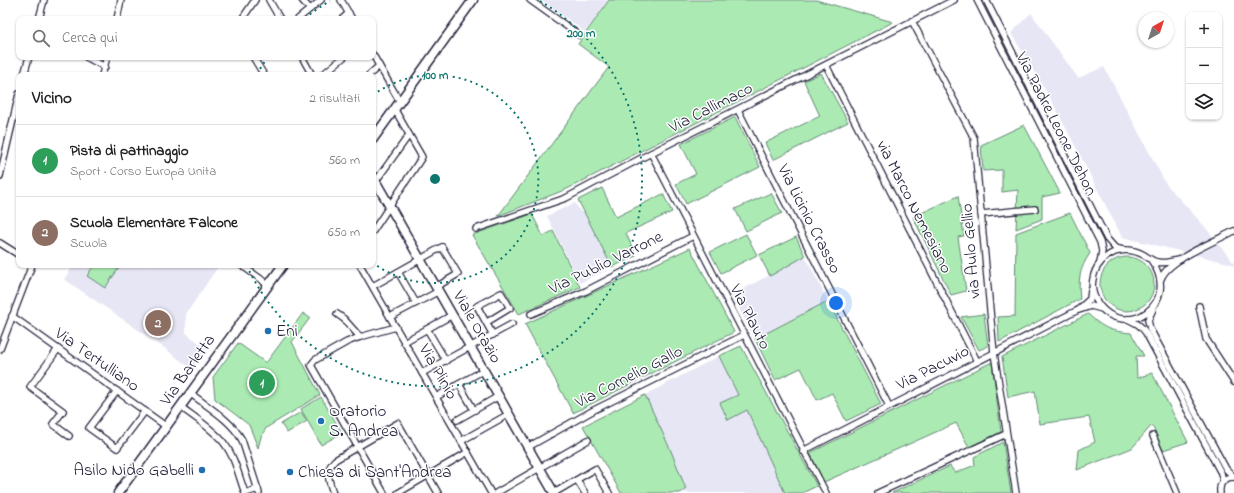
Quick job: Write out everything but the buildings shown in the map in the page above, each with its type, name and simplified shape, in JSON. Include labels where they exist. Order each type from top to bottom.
[{"type":"main road","points":[[376,136],[473,0]]},
{"type":"main road","name":"Viale Orazio","points":[[376,184],[421,258],[437,289],[553,492]]},
{"type":"main road","name":"Via Barletta","points":[[118,493],[281,268]]},
{"type":"street","points":[[40,16],[44,0]]},
{"type":"street","points":[[118,16],[121,0]]},
{"type":"street","points":[[244,16],[255,0]]},
{"type":"street","points":[[302,0],[310,9]]},
{"type":"street","points":[[302,16],[321,0]]},
{"type":"street","points":[[341,0],[350,16]]},
{"type":"street","points":[[530,0],[579,35]]},
{"type":"street","name":"Via Callimaco","points":[[476,229],[566,198],[651,153],[954,0]]},
{"type":"street","name":"Via Padre Leone Dehon","points":[[977,0],[1100,242],[1102,251],[1100,263]]},
{"type":"street","name":"Via Padre Leone Dehon","points":[[986,0],[1107,239],[1115,248],[1123,250]]},
{"type":"street","points":[[271,1],[278,16]]},
{"type":"street","points":[[346,16],[349,13]]},
{"type":"street","name":"via Aulo Gellio","points":[[912,21],[974,138],[994,353],[1016,493]]},
{"type":"street","points":[[25,72],[28,60]]},
{"type":"street","points":[[92,60],[105,67]]},
{"type":"street","points":[[103,72],[106,60]]},
{"type":"street","points":[[255,60],[262,72]]},
{"type":"street","points":[[304,60],[310,72]]},
{"type":"street","points":[[326,72],[340,60]]},
{"type":"street","points":[[376,60],[400,102]]},
{"type":"street","name":"via Marco Nemesiano","points":[[826,65],[977,361]]},
{"type":"street","points":[[372,72],[379,66]]},
{"type":"street","points":[[0,176],[16,107]]},
{"type":"street","points":[[376,227],[422,157],[394,110]]},
{"type":"street","name":"Via Licinio Crasso","points":[[738,110],[889,406]]},
{"type":"street","points":[[376,178],[409,135]]},
{"type":"street","name":"Via Plauto","points":[[651,153],[803,451],[826,493]]},
{"type":"street","points":[[981,214],[1035,209]]},
{"type":"street","points":[[1161,279],[1165,271],[1181,259],[1234,231]]},
{"type":"street","name":"Via Publio Varrone","points":[[531,314],[586,290],[693,236]]},
{"type":"street","points":[[0,243],[16,252]]},
{"type":"street","points":[[373,286],[442,247],[458,274],[416,304],[390,317]]},
{"type":"street","points":[[1157,300],[1151,309],[1137,318],[1118,318],[1110,315],[1102,309],[1093,292],[1092,282],[1095,272],[1100,263],[1106,257],[1123,250],[1138,252],[1151,260],[1166,263],[1181,259]]},
{"type":"street","points":[[1151,260],[1161,279],[1161,290],[1148,320],[1150,329],[1226,469],[1234,477]]},
{"type":"street","points":[[0,349],[31,268]]},
{"type":"street","points":[[245,268],[268,286]]},
{"type":"street","name":"Via Plinio","points":[[362,268],[491,493]]},
{"type":"street","points":[[398,272],[416,304]]},
{"type":"street","name":"Via Pacuvio","points":[[1076,311],[1090,299],[1092,282]]},
{"type":"street","points":[[487,322],[510,308],[501,293],[478,306],[493,335]]},
{"type":"street","name":"Via Pacuvio","points":[[803,451],[1076,311],[1091,306],[1102,309]]},
{"type":"street","points":[[1200,306],[1206,339],[1234,382]]},
{"type":"street","points":[[337,314],[344,319],[360,337]]},
{"type":"street","points":[[404,342],[452,315]]},
{"type":"street","name":"Via Tertulliano","points":[[12,316],[167,427]]},
{"type":"street","points":[[1128,319],[1138,323],[1146,333],[1221,473],[1223,481]]},
{"type":"street","points":[[422,373],[512,324]]},
{"type":"street","points":[[384,493],[311,366],[315,360],[347,342],[396,327]]},
{"type":"street","points":[[428,329],[446,360]]},
{"type":"street","name":"Via Cornelio Gallo","points":[[528,447],[594,410],[744,335]]},
{"type":"street","points":[[58,349],[30,387],[63,411],[53,424],[69,436]]},
{"type":"street","points":[[436,397],[484,370]]},
{"type":"street","points":[[459,384],[474,410]]},
{"type":"street","points":[[117,391],[89,428],[117,448],[145,411]]},
{"type":"street","points":[[181,407],[214,433],[224,443],[232,458],[245,493],[259,491],[238,432],[190,393]]},
{"type":"street","points":[[457,420],[499,396]]},
{"type":"street","points":[[462,441],[509,414]]},
{"type":"street","points":[[333,493],[328,472],[330,465],[398,423],[438,493]]},
{"type":"street","points":[[878,493],[1006,434]]},
{"type":"street","points":[[1153,436],[1177,493]]},
{"type":"street","points":[[496,493],[588,440]]},
{"type":"street","points":[[398,493],[468,452]]},
{"type":"street","points":[[553,492],[595,469],[609,493]]},
{"type":"street","points":[[1220,493],[1220,488],[1223,481],[1227,478],[1234,477]]},
{"type":"street","points":[[577,480],[585,493]]},
{"type":"shaded area","points":[[541,0],[608,0],[585,32]]},
{"type":"shaded area","points":[[1031,13],[1078,78],[1104,67],[1166,184],[1206,228],[1234,262],[1234,266],[1232,264],[1122,237],[1053,103],[1011,33]]},
{"type":"shaded area","points":[[575,203],[581,212],[584,211],[612,267],[580,283],[547,216]]},
{"type":"shaded area","points":[[805,256],[828,301],[755,339],[732,295]]},
{"type":"shaded area","points":[[72,268],[217,268],[186,314],[186,333],[207,349],[193,370],[163,347],[64,279]]},
{"type":"shaded area","points":[[719,356],[738,395],[720,404],[728,420],[747,409],[785,493],[680,493],[686,489],[671,451],[645,395]]},
{"type":"green space","points":[[609,0],[816,0],[893,22],[567,189],[498,216],[609,67],[578,44]]},
{"type":"green space","points":[[821,73],[848,122],[773,160],[765,143],[820,116],[804,81]]},
{"type":"green space","points":[[735,117],[760,167],[686,204],[676,184],[696,174],[681,144]]},
{"type":"green space","points":[[1024,125],[1060,193],[1042,197],[1042,219],[1016,229],[1018,190],[1002,192],[1002,170],[983,171],[981,145]]},
{"type":"green space","points":[[602,188],[616,217],[663,194],[672,212],[626,233],[636,256],[612,267],[578,200]]},
{"type":"green space","points":[[771,193],[782,213],[746,231],[735,209]]},
{"type":"green space","points":[[958,196],[964,236],[958,237],[966,291],[951,295],[913,217]]},
{"type":"green space","points":[[1070,213],[1090,253],[1081,270],[1079,286],[1080,299],[999,342],[998,317],[1015,316],[1016,233]]},
{"type":"green space","points":[[532,214],[543,236],[553,231],[580,287],[519,314],[472,235]]},
{"type":"green space","points":[[746,234],[757,255],[721,273],[710,252]]},
{"type":"green space","points":[[796,237],[805,256],[770,276],[759,255]]},
{"type":"green space","points":[[690,248],[734,332],[573,413],[525,324]]},
{"type":"green space","points":[[1122,257],[1132,257],[1142,261],[1150,269],[1154,279],[1154,289],[1150,299],[1142,307],[1132,311],[1122,311],[1112,307],[1104,299],[1100,289],[1100,279],[1104,269],[1112,261]]},
{"type":"green space","points":[[92,268],[119,268],[105,288],[87,276]]},
{"type":"green space","points":[[828,301],[881,404],[846,421],[832,393],[817,400],[801,368],[775,380],[755,339]]},
{"type":"green space","points":[[303,313],[310,318],[292,342],[320,395],[266,428],[261,437],[258,448],[249,425],[215,399],[213,377],[238,343],[266,363]]},
{"type":"green space","points":[[984,314],[988,346],[979,350],[961,317]]},
{"type":"green space","points":[[1088,314],[1103,326],[1118,331],[1131,333],[1144,356],[1136,356],[1137,378],[1152,373],[1188,442],[1163,450],[1152,425],[1132,448],[1077,470],[1079,450],[1095,442],[1089,417],[1040,424],[1035,391],[1008,397],[1002,357]]},
{"type":"green space","points":[[741,346],[817,486],[802,493],[785,493],[747,410],[728,420],[720,403],[738,395],[719,356]]},
{"type":"green space","points":[[992,362],[1001,432],[969,447],[956,423],[824,482],[810,453]]},
{"type":"green space","points":[[645,395],[671,451],[686,489],[680,493],[621,493],[583,426]]},
{"type":"green space","name":"Oratorio S. Andrea","points":[[321,397],[342,433],[321,445],[301,409]]},
{"type":"green space","points":[[301,412],[307,421],[287,433],[281,424]]},
{"type":"green space","points":[[1003,442],[1011,493],[892,493],[950,466],[955,473],[975,465],[974,457]]},
{"type":"place","name":"Scuola Elementare Falcone","points":[[158,323]]},
{"type":"place","name":"Eni","points":[[268,331]]},
{"type":"place","name":"Pista di pattinaggio","points":[[262,383]]},
{"type":"place","name":"Oratorio S. Andrea","points":[[321,421]]},
{"type":"place","name":"Asilo Nido Gabelli","points":[[202,470]]},
{"type":"place","name":"Chiesa di Sant'Andrea","points":[[290,472]]}]
